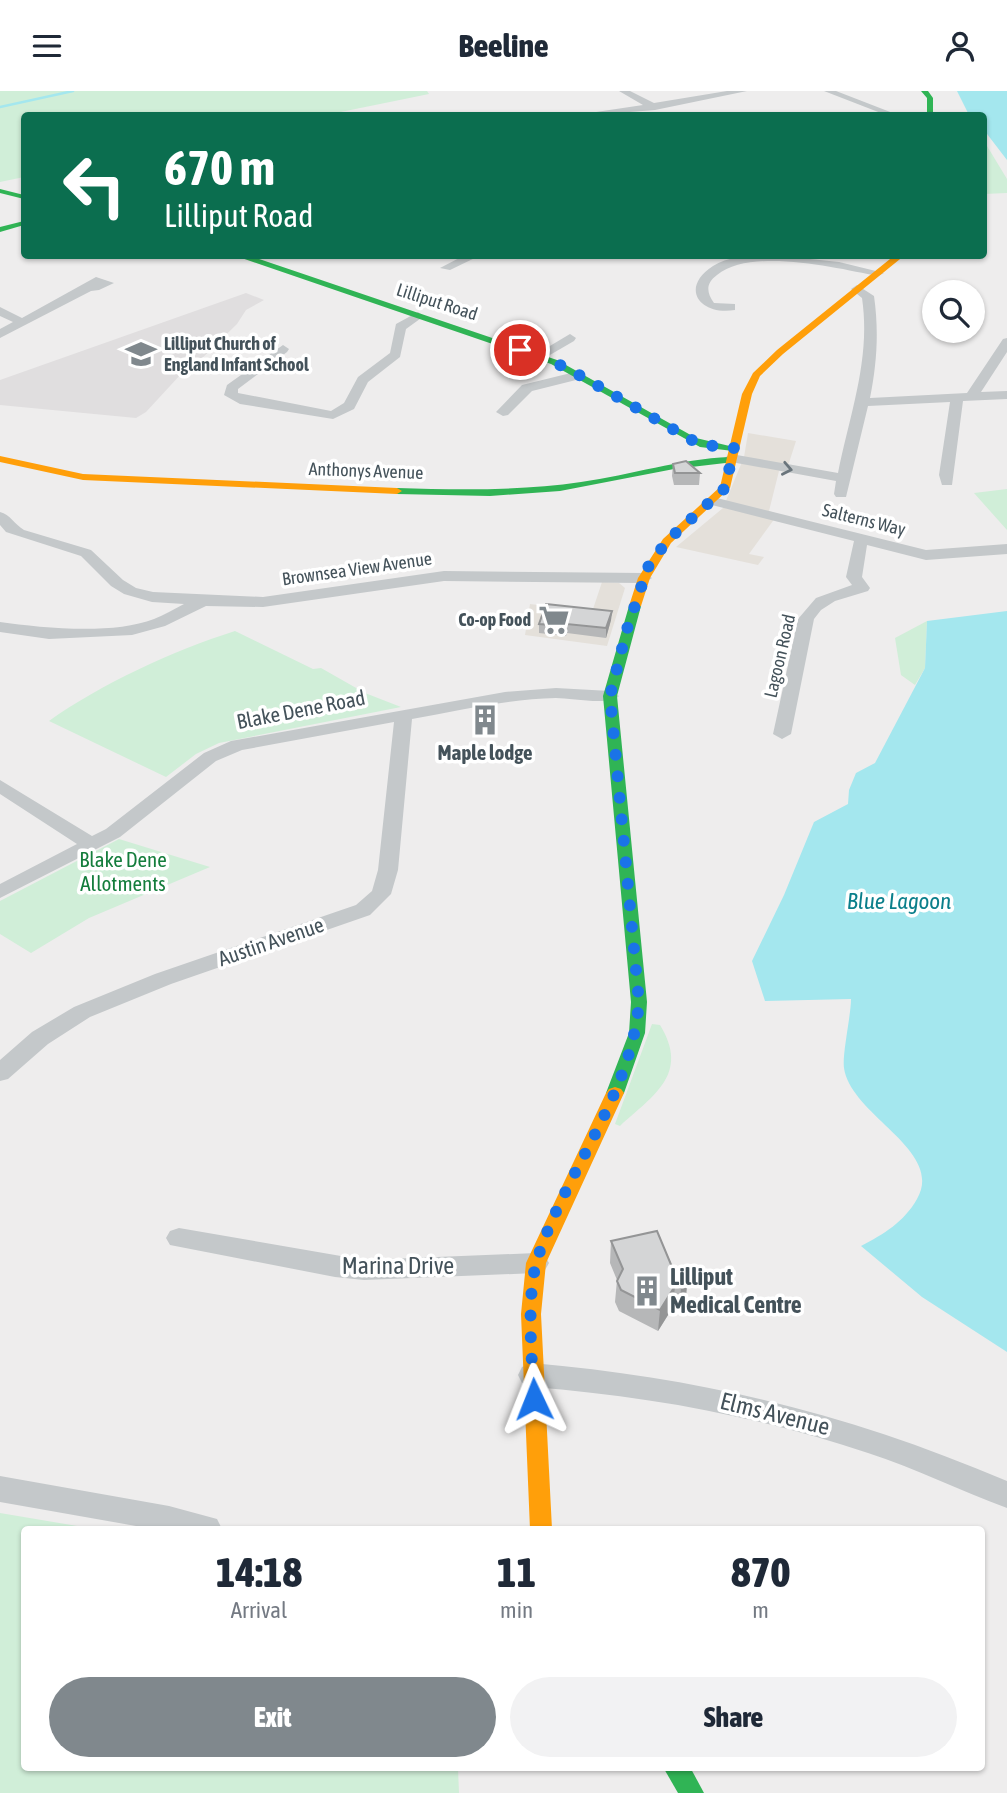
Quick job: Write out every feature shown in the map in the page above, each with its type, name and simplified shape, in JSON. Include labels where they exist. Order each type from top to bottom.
[{"type":"main road","points":[[923,91],[930,98],[930,112]]},
{"type":"main road","points":[[0,191],[21,196]]},
{"type":"main road","points":[[0,230],[21,224]]},
{"type":"main road","name":"Lilliput Road","points":[[249,259],[539,356],[579,375],[692,440],[732,455]]},
{"type":"main road","points":[[541,1526],[532,1375],[531,1314],[536,1263],[624,1075],[636,1033],[639,1002],[610,696],[621,647],[643,578],[667,541],[713,501],[727,484],[747,394],[756,375],[780,352],[896,259]]},
{"type":"main road","name":"Anthonys Avenue","points":[[0,459],[52,473],[94,478],[455,494],[582,485],[732,455]]},
{"type":"main road","points":[[678,1771],[692,1793]]},
{"type":"street","points":[[623,91],[655,107]]},
{"type":"street","points":[[626,112],[739,91]]},
{"type":"street","points":[[828,91],[885,112]]},
{"type":"street","points":[[446,268],[467,259]]},
{"type":"street","points":[[731,307],[710,306],[702,292],[702,285],[706,277],[718,268],[741,259]]},
{"type":"street","points":[[781,259],[878,273]]},
{"type":"street","points":[[0,334],[89,287]]},
{"type":"street","points":[[841,494],[870,366],[868,296],[857,289]]},
{"type":"street","points":[[840,303],[869,310]]},
{"type":"street","points":[[0,311],[23,323]]},
{"type":"street","points":[[284,349],[232,388],[231,395],[240,400],[333,415],[349,406],[363,380],[396,354],[400,327],[418,316]]},
{"type":"street","points":[[539,356],[570,338]]},
{"type":"street","points":[[947,482],[946,475],[964,397],[1007,342]]},
{"type":"street","points":[[503,412],[527,388],[579,375]]},
{"type":"street","points":[[861,402],[1007,395]]},
{"type":"street","points":[[732,455],[843,478]]},
{"type":"street","name":"Salterns Way","points":[[713,501],[926,555],[1007,547]]},
{"type":"street","name":"Brownsea View Avenue","points":[[0,516],[10,529],[19,533],[86,554],[117,583],[130,591],[152,597],[263,602],[444,576],[643,578]]},
{"type":"street","name":"Lagoon Road","points":[[782,734],[806,619],[810,610],[819,603],[845,591],[862,588],[854,577],[858,548],[862,540]]},
{"type":"street","name":"Brownsea View Avenue","points":[[0,627],[49,634],[132,630],[159,623],[203,601]]},
{"type":"street","name":"Blake Dene Road","points":[[0,892],[113,833],[177,781],[223,750],[249,742],[530,694],[610,696]]},
{"type":"street","name":"Austin Avenue","points":[[0,1073],[40,1038],[82,1012],[163,979],[363,909],[376,901],[381,894],[388,870],[404,714]]},
{"type":"street","points":[[0,786],[92,845]]},
{"type":"street","name":"Marina Drive","points":[[179,1238],[364,1270],[536,1263]]},
{"type":"street","name":"Elms Avenue","points":[[532,1375],[633,1385],[760,1409],[887,1445],[932,1461],[1007,1495]]},
{"type":"street","points":[[0,1489],[194,1526]]},
{"type":"shaded area","name":"Lilliput Church of England Infant School","points":[[246,293],[264,300],[246,310],[237,324],[190,370],[182,373],[146,412],[136,418],[0,405],[0,380]]},
{"type":"shaded area","points":[[748,433],[796,441],[786,472],[779,471],[769,511],[778,514],[749,554],[764,557],[758,565],[676,547],[723,508],[744,457]]},
{"type":"shaded area","points":[[602,582],[619,583],[625,588],[607,646],[525,635],[530,604],[592,612]]},
{"type":"green space","points":[[0,91],[427,91],[429,94],[341,112],[21,112],[21,178],[0,182]]},
{"type":"green space","points":[[987,146],[1007,179],[1007,193],[987,194]]},
{"type":"green space","points":[[1007,489],[1007,530],[974,493]]},
{"type":"green space","points":[[927,621],[925,668],[915,685],[901,675],[895,638]]},
{"type":"green space","points":[[235,631],[313,669],[321,668],[365,693],[401,707],[219,743],[196,754],[166,777],[49,721],[91,694],[138,670],[187,648]]},
{"type":"green space","name":"Blake Dene Allotments","points":[[119,839],[210,867],[89,918],[31,953],[0,934],[0,901]]},
{"type":"green space","points":[[652,1024],[660,1025],[668,1042],[671,1057],[669,1070],[656,1093],[620,1126],[615,1124]]},
{"type":"green space","points":[[0,1513],[77,1526],[21,1526],[21,1771],[458,1771],[459,1793],[0,1793]]},
{"type":"water","points":[[957,91],[1007,91],[1007,160],[987,134],[987,112],[968,112]]},
{"type":"water","name":"Blue Lagoon","points":[[1007,611],[1007,1352],[922,1297],[861,1246],[893,1227],[912,1207],[922,1181],[918,1165],[908,1149],[862,1102],[850,1085],[844,1062],[851,999],[765,1001],[752,961],[784,895],[814,822],[848,804],[849,790],[856,773],[875,763],[925,668],[927,621]]},
{"type":"building","points":[[686,461],[700,473],[675,473],[673,464]]},
{"type":"building","points":[[546,604],[612,611],[606,628],[539,624]]},
{"type":"building","points":[[657,1231],[672,1267],[688,1276],[681,1288],[675,1286],[660,1310],[621,1290],[617,1281],[623,1269],[611,1241]]},
{"type":"waterway","points":[[0,107],[73,91]]},
{"type":"traffic: fast","points":[[924,91],[930,98],[930,112]]},
{"type":"traffic: fast","points":[[0,191],[21,196]]},
{"type":"traffic: fast","points":[[0,230],[21,224]]},
{"type":"traffic: fast","points":[[249,259],[554,362],[692,440],[704,445],[733,448]]},
{"type":"traffic: fast","points":[[397,491],[467,493],[537,490],[583,485],[693,463],[730,460]]},
{"type":"traffic: fast","points":[[615,1093],[637,1033],[639,1002],[610,696],[635,606]]},
{"type":"traffic: fast","points":[[678,1771],[692,1793]]},
{"type":"traffic: slow","points":[[635,606],[644,578],[667,541],[725,488],[747,394],[756,375],[780,352],[896,259]]},
{"type":"traffic: slow","points":[[0,459],[83,477],[397,491]]},
{"type":"traffic: slow","points":[[541,1526],[531,1314],[536,1263],[615,1093]]},
{"type":"place","name":"Lilliput Church of England Infant School","points":[[141,354]]},
{"type":"place","name":"Co-op Food","points":[[554,620]]},
{"type":"place","name":"Maple lodge","points":[[485,720]]},
{"type":"place","name":"Lilliput Medical Centre","points":[[647,1291]]},
{"type":"route","points":[[520,350],[565,367],[692,440],[714,447],[734,448],[725,488],[667,541],[648,567],[621,647],[610,696],[639,1002],[636,1033],[624,1075],[536,1263],[531,1314],[534,1399]]}]
